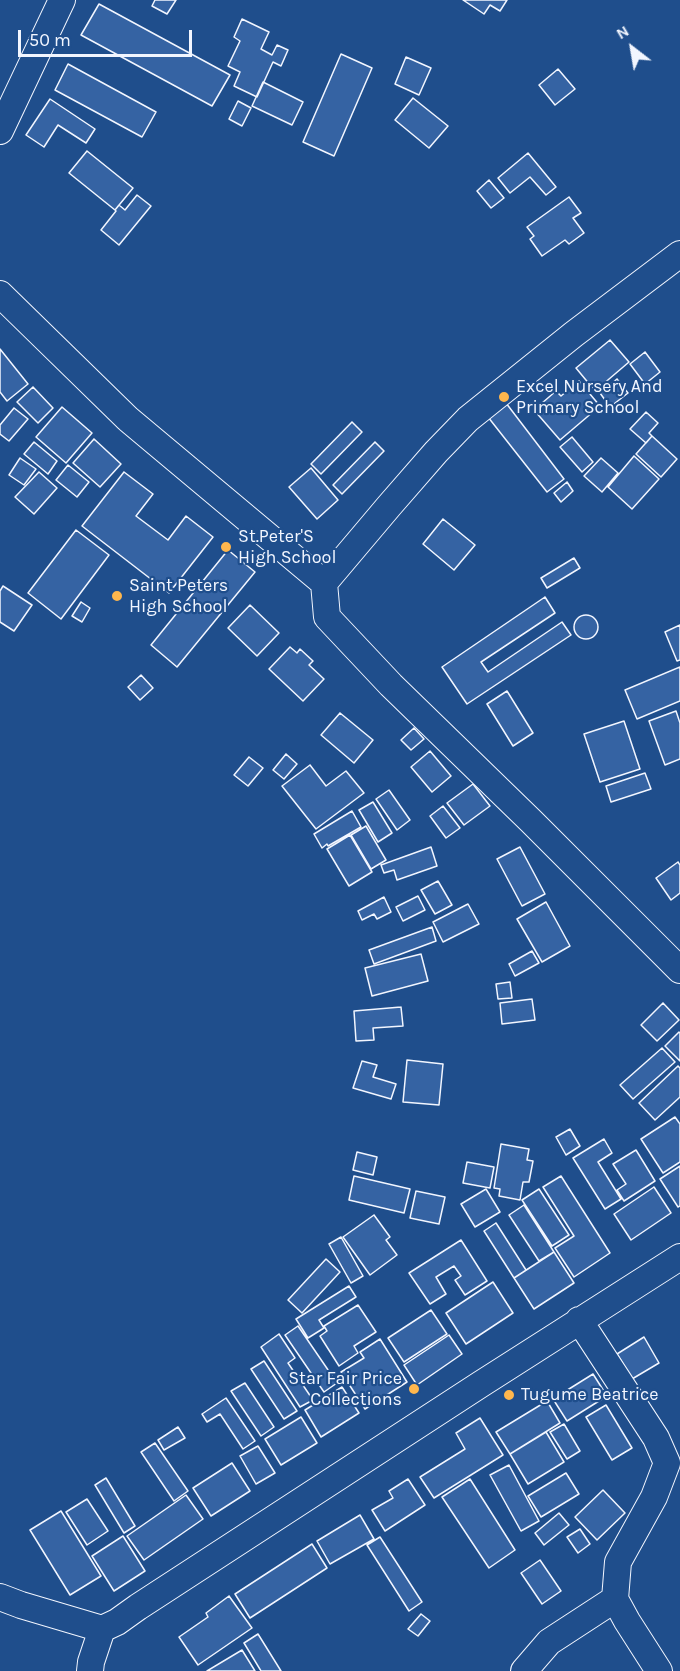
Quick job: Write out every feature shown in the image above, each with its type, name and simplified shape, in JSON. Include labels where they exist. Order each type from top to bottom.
[{"type":"street","points":[[0,131],[62,0]]},
{"type":"street","points":[[680,254],[549,353],[468,419],[388,506],[324,584],[327,617],[391,684],[680,970]]},
{"type":"street","points":[[0,294],[128,419],[324,584]]},
{"type":"street","points":[[0,1597],[102,1629],[117,1622],[579,1320],[680,1257]]},
{"type":"street","points":[[579,1320],[656,1438],[667,1463],[654,1497],[618,1562],[615,1599],[659,1671]]},
{"type":"street","points":[[524,1671],[549,1642],[615,1599]]},
{"type":"street","points":[[90,1671],[102,1629]]},
{"type":"building","points":[[155,0],[176,0],[167,14],[152,6]]},
{"type":"building","points":[[463,0],[507,0],[500,11],[490,5],[484,14]]},
{"type":"building","points":[[99,4],[230,75],[212,106],[81,35]]},
{"type":"building","points":[[242,19],[269,32],[261,49],[272,55],[277,45],[288,50],[281,66],[273,62],[257,97],[234,86],[240,72],[228,66],[240,41],[234,37]]},
{"type":"building","points":[[341,54],[372,68],[334,156],[303,142]]},
{"type":"building","points":[[406,57],[431,68],[419,95],[395,84]]},
{"type":"building","points":[[68,64],[156,112],[142,137],[55,90]]},
{"type":"building","points":[[558,69],[575,89],[555,105],[539,85]]},
{"type":"building","points":[[263,82],[303,102],[292,125],[252,106]]},
{"type":"building","points":[[413,98],[448,126],[429,148],[395,120]]},
{"type":"building","points":[[50,99],[95,129],[86,143],[58,125],[44,147],[26,135]]},
{"type":"building","points":[[238,101],[251,108],[242,126],[229,119]]},
{"type":"building","points":[[87,151],[133,188],[115,210],[69,173]]},
{"type":"building","points":[[528,153],[556,187],[546,195],[530,177],[510,193],[498,178]]},
{"type":"building","points":[[489,180],[504,198],[491,208],[477,191]]},
{"type":"building","points":[[137,195],[151,206],[119,245],[101,230],[119,205],[125,210]]},
{"type":"building","points":[[569,197],[581,213],[573,218],[584,233],[569,244],[565,240],[542,256],[530,239],[534,236],[527,227]]},
{"type":"building","points":[[610,340],[629,362],[595,391],[576,368]]},
{"type":"building","points":[[0,349],[28,384],[7,401],[0,392]]},
{"type":"building","points":[[645,352],[660,372],[645,384],[630,364]]},
{"type":"building","points":[[617,379],[628,393],[610,407],[600,393]]},
{"type":"building","points":[[579,381],[600,406],[560,440],[534,410],[556,391],[561,396]]},
{"type":"building","points":[[33,387],[53,408],[38,423],[17,402]]},
{"type":"building","points":[[506,403],[564,479],[547,492],[488,417]]},
{"type":"building","points":[[62,407],[92,433],[66,463],[36,437]]},
{"type":"building","points":[[14,408],[28,419],[9,441],[0,434],[0,425]]},
{"type":"building","points":[[646,412],[658,423],[649,433],[652,436],[646,443],[630,429]]},
{"type":"building","points":[[352,422],[362,432],[321,474],[311,464]]},
{"type":"building","points":[[652,436],[677,459],[661,477],[636,454]]},
{"type":"building","points":[[572,437],[593,462],[582,472],[560,447]]},
{"type":"building","points":[[94,439],[121,464],[100,487],[73,463]]},
{"type":"building","points":[[34,442],[57,461],[48,474],[24,454]]},
{"type":"building","points":[[375,442],[384,451],[342,494],[333,485]]},
{"type":"building","points":[[634,456],[659,479],[632,509],[608,487]]},
{"type":"building","points":[[20,458],[36,469],[24,485],[9,475]]},
{"type":"building","points":[[601,458],[618,473],[602,492],[584,476]]},
{"type":"building","points":[[68,465],[89,482],[77,497],[56,480]]},
{"type":"building","points":[[311,468],[338,500],[317,519],[289,487]]},
{"type":"building","points":[[39,472],[57,488],[34,514],[15,497]]},
{"type":"building","points":[[124,472],[153,494],[136,516],[168,540],[186,516],[213,537],[169,593],[82,526]]},
{"type":"building","points":[[567,482],[573,491],[561,502],[554,493]]},
{"type":"building","points":[[443,519],[475,545],[454,570],[423,544]]},
{"type":"building","points":[[76,530],[109,555],[61,619],[28,593]]},
{"type":"building","points":[[228,550],[255,572],[177,667],[151,645]]},
{"type":"building","points":[[574,558],[580,568],[547,588],[541,578]]},
{"type":"building","points":[[3,586],[32,605],[14,631],[0,622],[0,591]]},
{"type":"building","points":[[545,597],[555,613],[481,662],[488,672],[562,622],[571,635],[467,704],[442,667]]},
{"type":"building","points":[[81,602],[90,608],[82,622],[72,616]]},
{"type":"building","points":[[250,605],[279,633],[257,656],[228,628]]},
{"type":"building","points":[[586,615],[591,616],[597,622],[597,632],[591,638],[586,639],[581,638],[575,632],[574,627],[575,622],[581,616]]},
{"type":"building","points":[[680,625],[680,660],[677,661],[665,632]]},
{"type":"building","points":[[290,647],[297,653],[300,649],[313,661],[309,665],[324,679],[303,701],[269,669]]},
{"type":"building","points":[[680,667],[680,701],[637,719],[625,690]]},
{"type":"building","points":[[141,675],[153,688],[140,700],[128,687]]},
{"type":"building","points":[[507,691],[533,733],[513,746],[487,704]]},
{"type":"building","points":[[676,711],[680,723],[680,759],[665,765],[649,721]]},
{"type":"building","points":[[340,713],[373,740],[354,763],[321,735]]},
{"type":"building","points":[[624,721],[640,769],[600,782],[584,734]]},
{"type":"building","points":[[414,728],[424,739],[411,750],[401,740]]},
{"type":"building","points":[[430,751],[451,776],[432,792],[411,767]]},
{"type":"building","points":[[286,754],[297,764],[284,779],[273,770]]},
{"type":"building","points":[[249,757],[263,768],[248,786],[234,775]]},
{"type":"building","points":[[310,765],[326,786],[346,771],[364,793],[316,829],[282,786]]},
{"type":"building","points":[[645,773],[651,789],[611,802],[606,786]]},
{"type":"building","points":[[473,784],[490,806],[464,825],[447,803]]},
{"type":"building","points":[[389,790],[410,820],[397,830],[376,799]]},
{"type":"building","points":[[373,802],[392,833],[378,842],[359,810]]},
{"type":"building","points":[[443,806],[460,828],[446,838],[430,816]]},
{"type":"building","points":[[352,811],[361,827],[322,848],[314,834]]},
{"type":"building","points":[[366,826],[386,860],[371,869],[351,835]]},
{"type":"building","points":[[350,835],[372,872],[349,886],[327,849]]},
{"type":"building","points":[[431,847],[437,866],[397,880],[394,870],[384,873],[381,865]]},
{"type":"building","points":[[520,847],[545,894],[522,906],[497,859]]},
{"type":"building","points":[[678,862],[680,865],[680,893],[671,900],[656,878]]},
{"type":"building","points":[[438,881],[452,905],[435,914],[421,890]]},
{"type":"building","points":[[418,896],[425,910],[403,921],[396,907]]},
{"type":"building","points":[[384,897],[391,912],[377,919],[374,914],[362,920],[358,911]]},
{"type":"building","points":[[546,902],[570,946],[542,962],[517,919]]},
{"type":"building","points":[[468,904],[479,924],[443,942],[433,922]]},
{"type":"building","points":[[432,927],[436,941],[374,964],[369,950]]},
{"type":"building","points":[[532,951],[539,963],[515,976],[509,964]]},
{"type":"building","points":[[421,954],[428,981],[372,996],[365,968]]},
{"type":"building","points":[[510,982],[512,998],[498,999],[496,984]]},
{"type":"building","points":[[532,999],[535,1020],[502,1024],[500,1003]]},
{"type":"building","points":[[663,1003],[679,1020],[657,1041],[641,1025]]},
{"type":"building","points":[[401,1007],[403,1026],[373,1028],[374,1040],[356,1041],[354,1011]]},
{"type":"building","points":[[680,1033],[680,1061],[665,1046]]},
{"type":"building","points":[[662,1048],[675,1062],[633,1099],[620,1085]]},
{"type":"building","points":[[407,1060],[443,1064],[439,1105],[403,1102]]},
{"type":"building","points":[[362,1061],[377,1065],[373,1077],[396,1084],[391,1099],[353,1088]]},
{"type":"building","points":[[678,1066],[680,1068],[680,1097],[655,1120],[639,1103]]},
{"type":"building","points":[[675,1117],[680,1124],[680,1162],[663,1173],[641,1139]]},
{"type":"building","points":[[570,1129],[580,1146],[566,1155],[556,1137]]},
{"type":"building","points":[[604,1139],[612,1153],[598,1162],[621,1199],[605,1209],[573,1158]]},
{"type":"building","points":[[501,1144],[529,1149],[527,1160],[533,1161],[529,1182],[523,1182],[520,1200],[499,1196],[500,1189],[494,1188]]},
{"type":"building","points":[[636,1150],[655,1181],[624,1201],[617,1190],[626,1184],[613,1164]]},
{"type":"building","points":[[357,1152],[377,1157],[373,1175],[353,1170]]},
{"type":"building","points":[[467,1162],[494,1167],[490,1188],[463,1183]]},
{"type":"building","points":[[680,1166],[680,1206],[678,1207],[660,1179]]},
{"type":"building","points":[[354,1176],[410,1189],[404,1213],[349,1200]]},
{"type":"building","points":[[561,1176],[610,1253],[574,1277],[555,1248],[574,1236],[543,1187]]},
{"type":"building","points":[[654,1187],[671,1213],[631,1240],[614,1214]]},
{"type":"building","points":[[486,1189],[500,1212],[475,1227],[461,1204]]},
{"type":"building","points":[[539,1189],[569,1235],[552,1246],[522,1200]]},
{"type":"building","points":[[416,1191],[445,1197],[439,1224],[410,1218]]},
{"type":"building","points":[[524,1205],[554,1252],[539,1261],[509,1215]]},
{"type":"building","points":[[374,1215],[390,1237],[386,1240],[397,1255],[370,1275],[343,1237]]},
{"type":"building","points":[[496,1223],[526,1270],[514,1278],[484,1231]]},
{"type":"building","points":[[341,1237],[363,1276],[351,1283],[329,1244]]},
{"type":"building","points":[[461,1240],[487,1281],[465,1295],[455,1280],[461,1276],[454,1266],[436,1277],[446,1294],[430,1304],[409,1273]]},
{"type":"building","points":[[554,1252],[574,1283],[534,1309],[514,1278]]},
{"type":"building","points":[[326,1259],[340,1272],[302,1313],[288,1300]]},
{"type":"building","points":[[493,1282],[513,1313],[466,1344],[446,1313]]},
{"type":"building","points":[[349,1286],[356,1297],[319,1320],[324,1328],[308,1338],[296,1319]]},
{"type":"building","points":[[358,1305],[376,1332],[354,1346],[358,1353],[339,1366],[320,1336],[327,1331],[324,1326]]},
{"type":"building","points":[[431,1310],[447,1334],[404,1362],[388,1338]]},
{"type":"building","points":[[298,1326],[337,1383],[324,1392],[285,1335]]},
{"type":"building","points":[[279,1334],[295,1358],[288,1363],[313,1400],[300,1407],[261,1347]]},
{"type":"building","points":[[449,1335],[462,1354],[417,1385],[404,1365]]},
{"type":"building","points":[[644,1337],[659,1363],[632,1379],[617,1354]]},
{"type":"building","points":[[380,1339],[407,1382],[365,1409],[341,1372],[364,1358],[360,1352]]},
{"type":"building","points":[[264,1361],[297,1411],[284,1419],[251,1369]]},
{"type":"building","points":[[593,1374],[607,1396],[567,1421],[553,1399]]},
{"type":"building","points":[[245,1383],[274,1427],[261,1436],[231,1391]]},
{"type":"building","points":[[342,1387],[359,1413],[321,1437],[305,1410]]},
{"type":"building","points":[[226,1398],[255,1441],[243,1449],[220,1414],[207,1422],[202,1414]]},
{"type":"building","points":[[547,1401],[560,1423],[510,1454],[496,1432]]},
{"type":"building","points":[[606,1405],[632,1448],[612,1460],[586,1417]]},
{"type":"building","points":[[301,1417],[317,1443],[281,1465],[265,1439]]},
{"type":"building","points":[[480,1418],[503,1455],[434,1498],[420,1477],[465,1449],[456,1433]]},
{"type":"building","points":[[564,1424],[580,1451],[567,1459],[550,1432]]},
{"type":"building","points":[[178,1427],[185,1438],[164,1450],[158,1440]]},
{"type":"building","points":[[546,1432],[564,1462],[528,1484],[510,1454]]},
{"type":"building","points":[[155,1443],[188,1491],[174,1501],[141,1452]]},
{"type":"building","points":[[258,1446],[275,1473],[256,1484],[240,1456]]},
{"type":"building","points":[[232,1463],[250,1491],[211,1516],[193,1488]]},
{"type":"building","points":[[509,1465],[539,1521],[521,1531],[490,1475]]},
{"type":"building","points":[[566,1473],[579,1494],[541,1517],[528,1496]]},
{"type":"building","points":[[106,1478],[135,1526],[124,1533],[95,1485]]},
{"type":"building","points":[[408,1479],[425,1505],[385,1531],[372,1510],[393,1498],[389,1491]]},
{"type":"building","points":[[470,1479],[515,1550],[489,1568],[442,1497]]},
{"type":"building","points":[[603,1490],[625,1513],[597,1540],[575,1517]]},
{"type":"building","points":[[186,1495],[203,1519],[144,1560],[127,1536]]},
{"type":"building","points":[[87,1499],[108,1531],[87,1545],[66,1512]]},
{"type":"building","points":[[61,1511],[101,1576],[70,1595],[30,1530]]},
{"type":"building","points":[[559,1513],[569,1525],[544,1545],[535,1533]]},
{"type":"building","points":[[360,1515],[374,1539],[330,1564],[317,1541]]},
{"type":"building","points":[[580,1529],[590,1544],[578,1553],[567,1537]]},
{"type":"building","points":[[123,1536],[145,1571],[114,1591],[92,1556]]},
{"type":"building","points":[[380,1537],[422,1602],[409,1611],[367,1545]]},
{"type":"building","points":[[312,1544],[327,1568],[250,1618],[235,1594]]},
{"type":"building","points":[[540,1560],[561,1591],[542,1604],[521,1573]]},
{"type":"building","points":[[229,1596],[252,1628],[198,1665],[179,1637],[208,1617],[206,1613]]},
{"type":"building","points":[[421,1614],[430,1621],[418,1636],[408,1629]]},
{"type":"building","points":[[258,1634],[281,1671],[261,1671],[244,1643]]},
{"type":"building","points":[[242,1650],[255,1671],[207,1671]]},
{"type":"place","name":"Excel Nursery And Primary School","points":[[504,397]]},
{"type":"place","name":"St.Peter'S High School","points":[[226,547]]},
{"type":"place","name":"Saint Peters High School","points":[[117,596]]},
{"type":"place","name":"Star Fair Price Collections","points":[[414,1389]]},
{"type":"place","name":"Tugume Beatrice","points":[[509,1395]]}]
